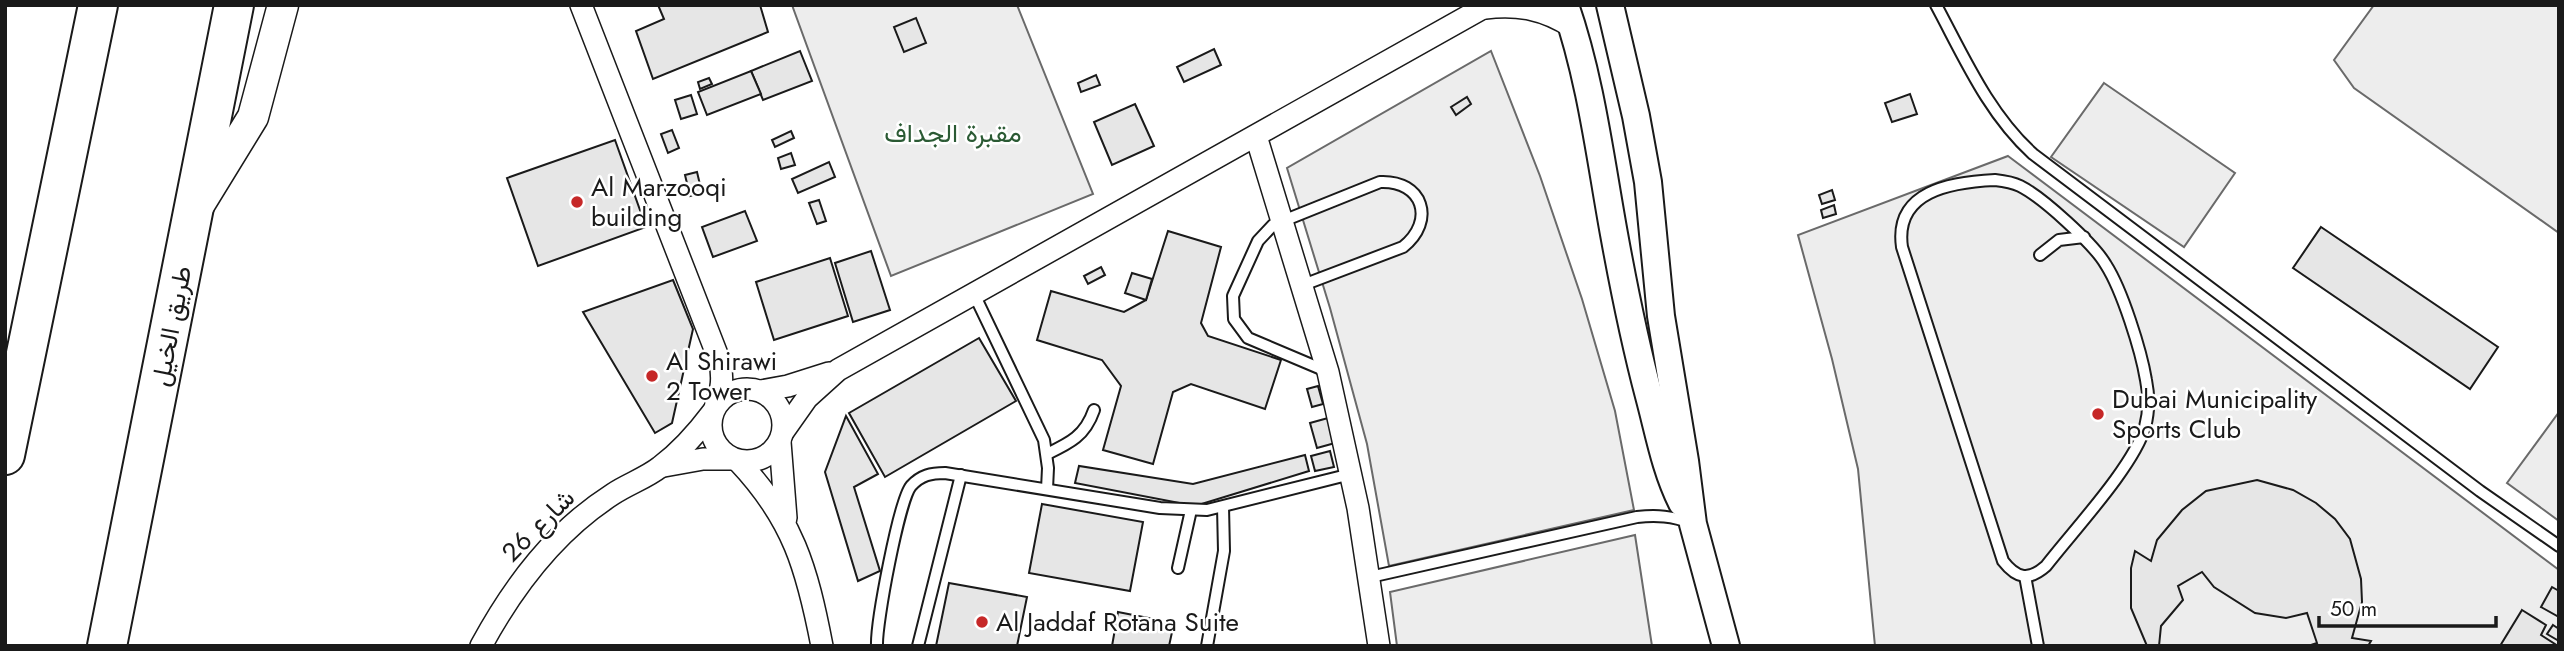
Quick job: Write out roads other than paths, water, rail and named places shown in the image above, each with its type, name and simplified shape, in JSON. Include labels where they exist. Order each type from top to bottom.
[{"type":"highway","points":[[5,456],[97,5]]},
{"type":"highway","name":"طريق الخيل","points":[[107,646],[234,5]]},
{"type":"main road","points":[[191,217],[253,117],[283,5]]},
{"type":"street","points":[[580,5],[720,362],[722,391],[714,409],[712,436],[716,446],[735,460],[765,492],[788,527],[804,568],[822,646]]},
{"type":"street","points":[[1610,5],[1636,116],[1648,182],[1661,316],[1693,524],[1726,646]]},
{"type":"street","points":[[714,409],[732,392],[788,386],[838,370],[1487,7],[1522,6],[1568,16],[1592,100],[1619,260],[1661,449],[1675,488],[1693,524]]},
{"type":"street","points":[[1256,136],[1328,372],[1351,474],[1370,577],[1379,646]]},
{"type":"street","points":[[714,348],[756,390],[770,396],[781,412],[782,484],[788,527]]},
{"type":"street","points":[[735,460],[748,462],[766,456],[807,398],[838,370]]},
{"type":"street","name":"شارع 26","points":[[481,646],[503,605],[534,563],[562,535],[613,494],[659,468],[687,443],[714,409]]},
{"type":"street","name":"شارع 26","points":[[659,468],[688,460],[735,460]]},
{"type":"lane","points":[[1936,5],[1992,108],[2004,125],[2033,154],[2480,491],[2559,546]]},
{"type":"lane","points":[[1995,180],[2006,181],[2028,190],[2084,237],[2107,265],[2115,281],[2147,382],[2148,405],[2144,429],[2134,450],[2111,484],[2046,566],[2037,574],[2025,576],[2012,572],[2003,561],[1900,234],[1908,209],[1928,192],[1995,180]]},
{"type":"lane","points":[[1303,285],[1403,247],[1413,239],[1420,228],[1422,216],[1414,193],[1404,185],[1392,181],[1380,182],[1273,225],[1258,241],[1233,296],[1234,319],[1248,338],[1328,372]]},
{"type":"lane","points":[[2040,255],[2059,240],[2084,237]]},
{"type":"lane","points":[[974,294],[1039,427],[1047,454],[1047,489]]},
{"type":"lane","points":[[1047,454],[1083,433],[1094,410]]},
{"type":"lane","points":[[877,646],[879,620],[904,497],[920,477],[932,473],[961,475],[1160,508],[1191,510],[1223,507],[1351,474]]},
{"type":"lane","points":[[918,646],[961,475]]},
{"type":"lane","points":[[1208,646],[1224,551],[1223,507]]},
{"type":"lane","points":[[1178,568],[1191,510]]},
{"type":"lane","points":[[1370,577],[1637,517],[1665,516],[1693,524]]},
{"type":"lane","points":[[2025,576],[2038,646]]},
{"type":"place","name":"Al Marzooqi building","points":[[577,202]]},
{"type":"place","name":"Al Shirawi 2 Tower","points":[[652,376]]},
{"type":"place","name":"Dubai Municipality Sports Club","points":[[2098,414]]},
{"type":"place","name":"Al Jaddaf Rotana Suite","points":[[982,622]]},
{"type":"park label","name":"مقبرة الجداف","points":[[953,133]]}]
